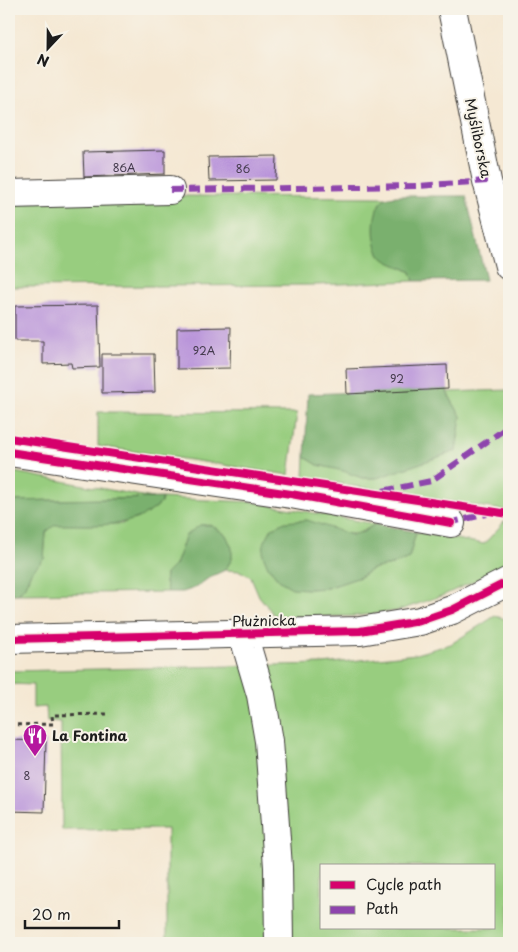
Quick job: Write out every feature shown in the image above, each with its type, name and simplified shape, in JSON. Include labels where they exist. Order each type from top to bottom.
[{"type":"street","name":"Myśliborska","points":[[452,9],[487,181],[509,266]]},
{"type":"street","points":[[9,194],[170,190]]},
{"type":"street","points":[[9,452],[292,494],[451,523]]},
{"type":"street","name":"Płużnicka","points":[[9,638],[360,631],[420,621],[452,610],[509,581]]},
{"type":"street","points":[[243,634],[261,695],[269,742],[278,867],[279,943]]},
{"type":"path","points":[[9,725],[53,724],[52,715],[109,714]]},
{"type":"green space","points":[[176,196],[386,197],[379,204],[398,265],[411,272],[414,281],[316,285],[9,287],[9,201]]},
{"type":"green space","points":[[397,196],[466,196],[486,280],[414,281],[411,272],[389,262],[379,253],[376,246],[374,228],[377,211],[384,199]]},
{"type":"green space","points":[[448,389],[447,393],[461,416],[456,451],[377,478],[362,478],[318,465],[305,457],[308,394]]},
{"type":"green space","points":[[509,390],[509,511],[304,478],[305,457],[318,465],[343,470],[362,478],[376,478],[456,451],[461,417],[447,392]]},
{"type":"green space","points":[[98,412],[297,413],[289,475],[98,446]]},
{"type":"green space","points":[[9,471],[153,498],[10,501],[9,503]]},
{"type":"green space","points":[[162,498],[253,502],[375,524],[355,534],[333,530],[268,567],[280,581],[292,587],[308,589],[327,588],[360,577],[372,569],[392,565],[409,558],[416,532],[484,544],[505,521],[509,531],[509,565],[444,595],[397,611],[355,616],[285,617],[274,615],[259,596],[251,577],[240,571],[225,570],[232,559],[226,535],[211,525],[200,525],[181,551],[175,565],[166,574],[165,583],[168,592],[18,594],[25,586],[31,572],[44,559],[46,532],[55,524],[122,524],[161,503]]},
{"type":"green space","points":[[162,498],[161,503],[150,512],[125,522],[97,525],[55,525],[46,532],[44,559],[31,572],[25,586],[18,594],[9,594],[10,501]]},
{"type":"green space","points":[[307,520],[352,535],[363,532],[375,524],[416,532],[409,558],[392,565],[372,569],[360,577],[327,588],[292,588],[280,581],[268,567],[263,555],[264,543],[272,528],[285,522]]},
{"type":"green space","points":[[200,525],[211,525],[226,535],[232,548],[232,559],[225,570],[210,577],[195,588],[183,592],[168,592],[165,583],[166,574],[175,565],[186,535]]},
{"type":"green space","points":[[495,616],[509,620],[509,943],[167,943],[167,829],[62,830],[61,722],[47,721],[46,707],[33,708],[33,685],[9,684],[9,671],[323,664],[416,654],[451,644]]},
{"type":"building","points":[[165,150],[165,174],[84,177],[83,152]]},
{"type":"building","points":[[277,156],[276,180],[209,181],[208,157]]},
{"type":"building","points":[[98,305],[100,367],[72,368],[71,363],[43,364],[43,341],[15,341],[15,306]]},
{"type":"building","points":[[231,327],[230,368],[177,369],[177,328]]},
{"type":"building","points":[[102,354],[154,354],[155,392],[102,393]]},
{"type":"building","points":[[447,365],[448,389],[347,394],[346,369]]},
{"type":"building","points":[[9,740],[46,741],[44,812],[9,811]]},
{"type":"marked path","points":[[170,190],[417,186],[487,181]]},
{"type":"marked path","points":[[383,491],[431,481],[509,426]]},
{"type":"marked path","points":[[448,523],[487,514]]},
{"type":"cycle path","points":[[9,438],[509,514]]},
{"type":"cycle path","points":[[9,452],[291,494],[451,523]]},
{"type":"cycle path","points":[[9,639],[360,631],[420,621],[452,610],[509,581]]},
{"type":"place","name":"La Fontina","points":[[35,757]]}]
